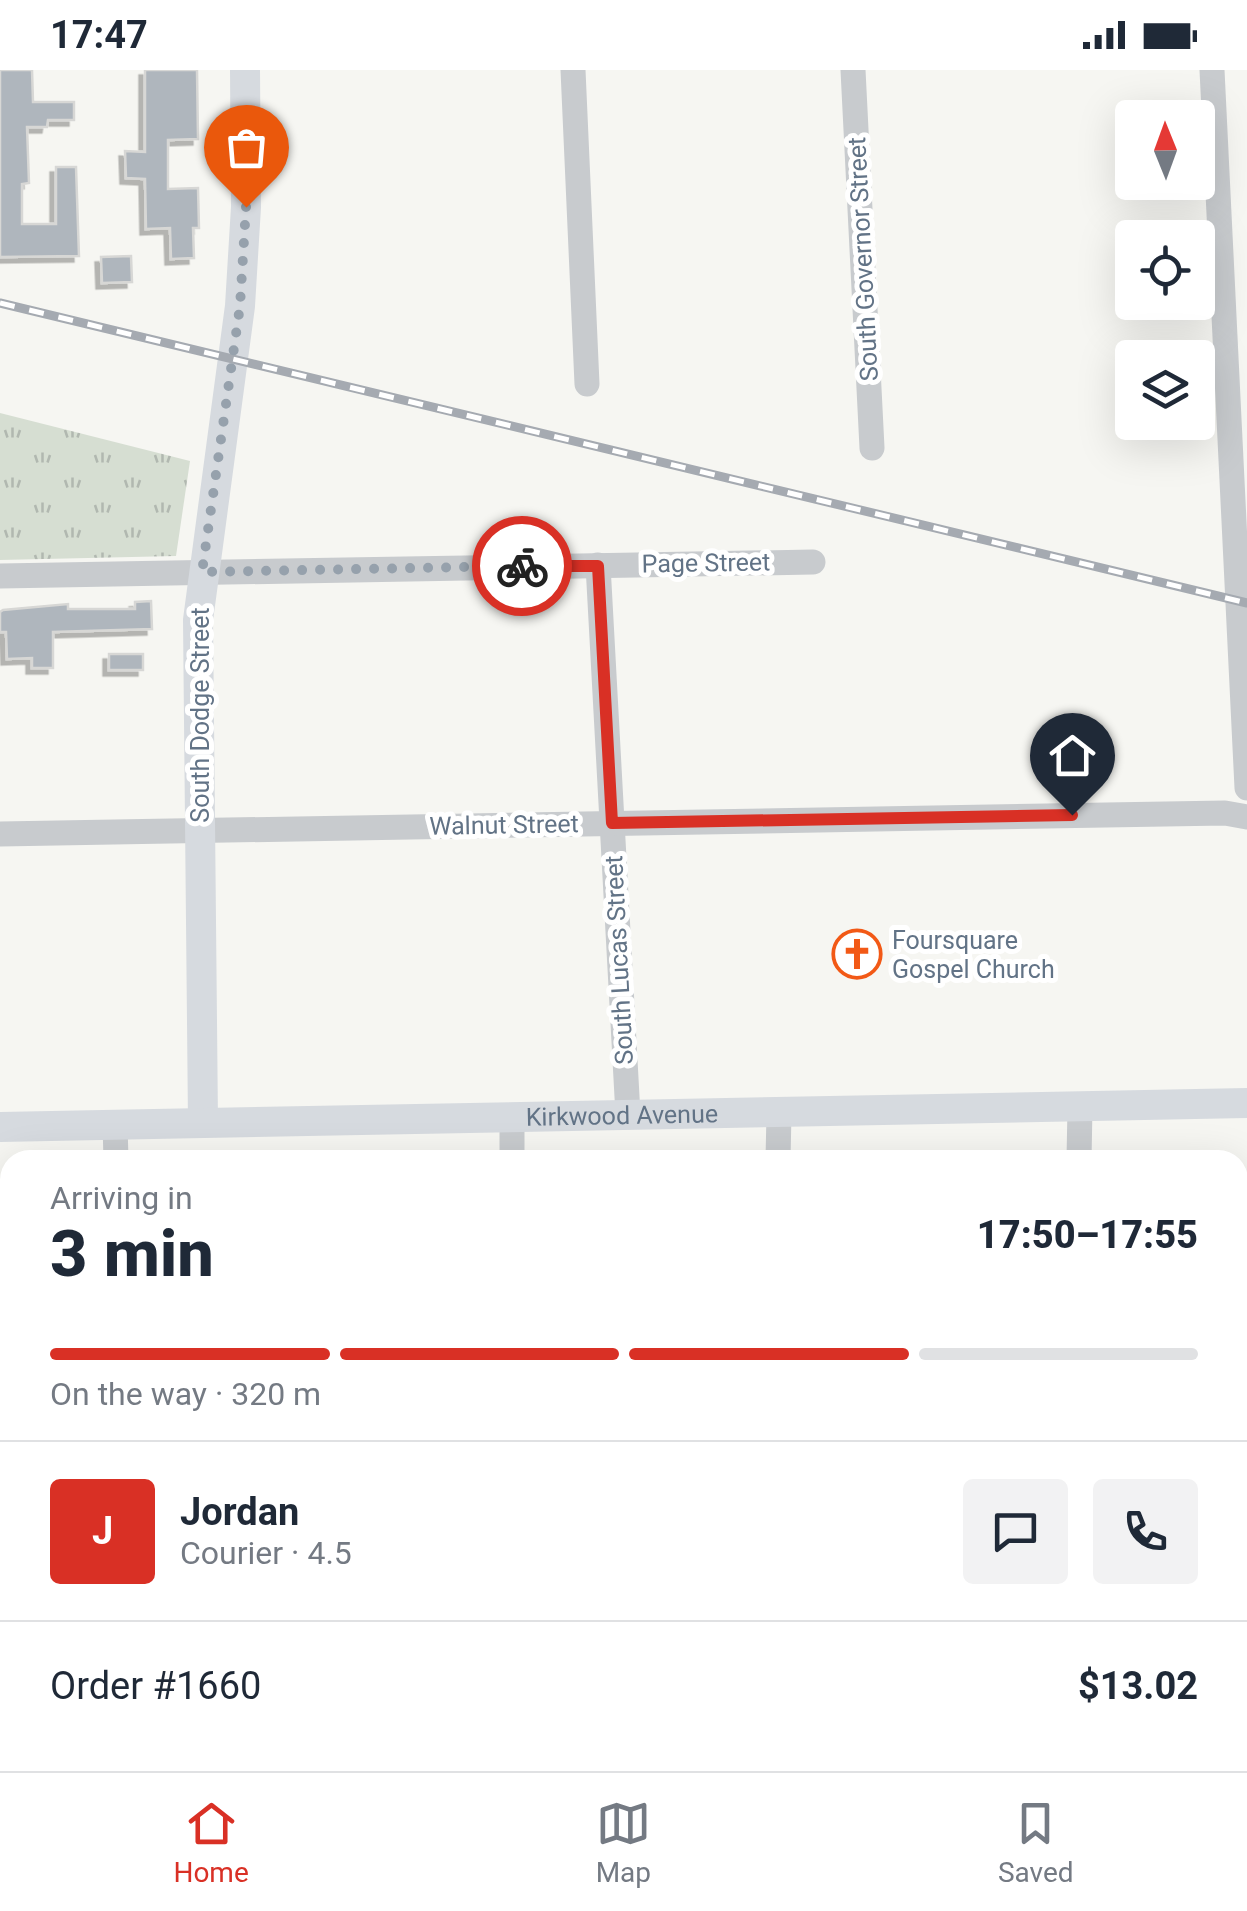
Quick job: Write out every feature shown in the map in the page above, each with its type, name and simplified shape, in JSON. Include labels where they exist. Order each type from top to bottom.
[{"type":"main road","name":"South Dodge Street","points":[[202,1122],[198,620],[240,306],[246,207],[245,70]]},
{"type":"main road","name":"Kirkwood Avenue","points":[[0,1127],[1247,1103]]},
{"type":"street","points":[[573,70],[588,384]]},
{"type":"street","name":"South Governor Street","points":[[853,70],[872,448]]},
{"type":"street","points":[[1212,70],[1237,341],[1237,541],[1247,788]]},
{"type":"street","name":"Page Street","points":[[0,576],[813,562]]},
{"type":"street","name":"South Lucas Street","points":[[598,566],[628,1115]]},
{"type":"street","name":"Walnut Street","points":[[0,834],[1225,813],[1247,817]]},
{"type":"street","points":[[1079,1150],[1080,1106]]},
{"type":"street","points":[[778,1150],[779,1112]]},
{"type":"street","points":[[512,1117],[512,1150]]},
{"type":"street","points":[[116,1124],[116,1150]]},
{"type":"green space","points":[[0,413],[190,461],[176,556],[0,560]]},
{"type":"building","points":[[0,70],[32,70],[33,102],[74,102],[74,120],[48,120],[47,127],[27,127],[29,183],[22,184],[22,224],[56,224],[56,167],[76,167],[79,256],[0,257]]},
{"type":"building","points":[[145,70],[197,70],[198,139],[168,140],[168,189],[198,188],[199,228],[193,228],[194,258],[171,259],[170,228],[146,229],[145,179],[126,178],[125,151],[145,152]]},
{"type":"building","points":[[131,256],[132,282],[102,283],[101,257]]},
{"type":"building","points":[[151,601],[152,629],[53,632],[53,668],[32,668],[32,658],[7,659],[6,632],[0,632],[3,610],[68,604],[68,609],[135,609],[135,602]]},
{"type":"building","points":[[109,654],[143,654],[143,670],[109,670]]},
{"type":"railway","points":[[0,303],[1247,603]]},
{"type":"way so far","points":[[246,207],[240,306],[202,572],[522,566]]},
{"type":"place","name":"Foursquare Gospel Church","points":[[857,954]]},
{"type":"route","points":[[522,566],[598,566],[612,823],[1072,815]]}]
